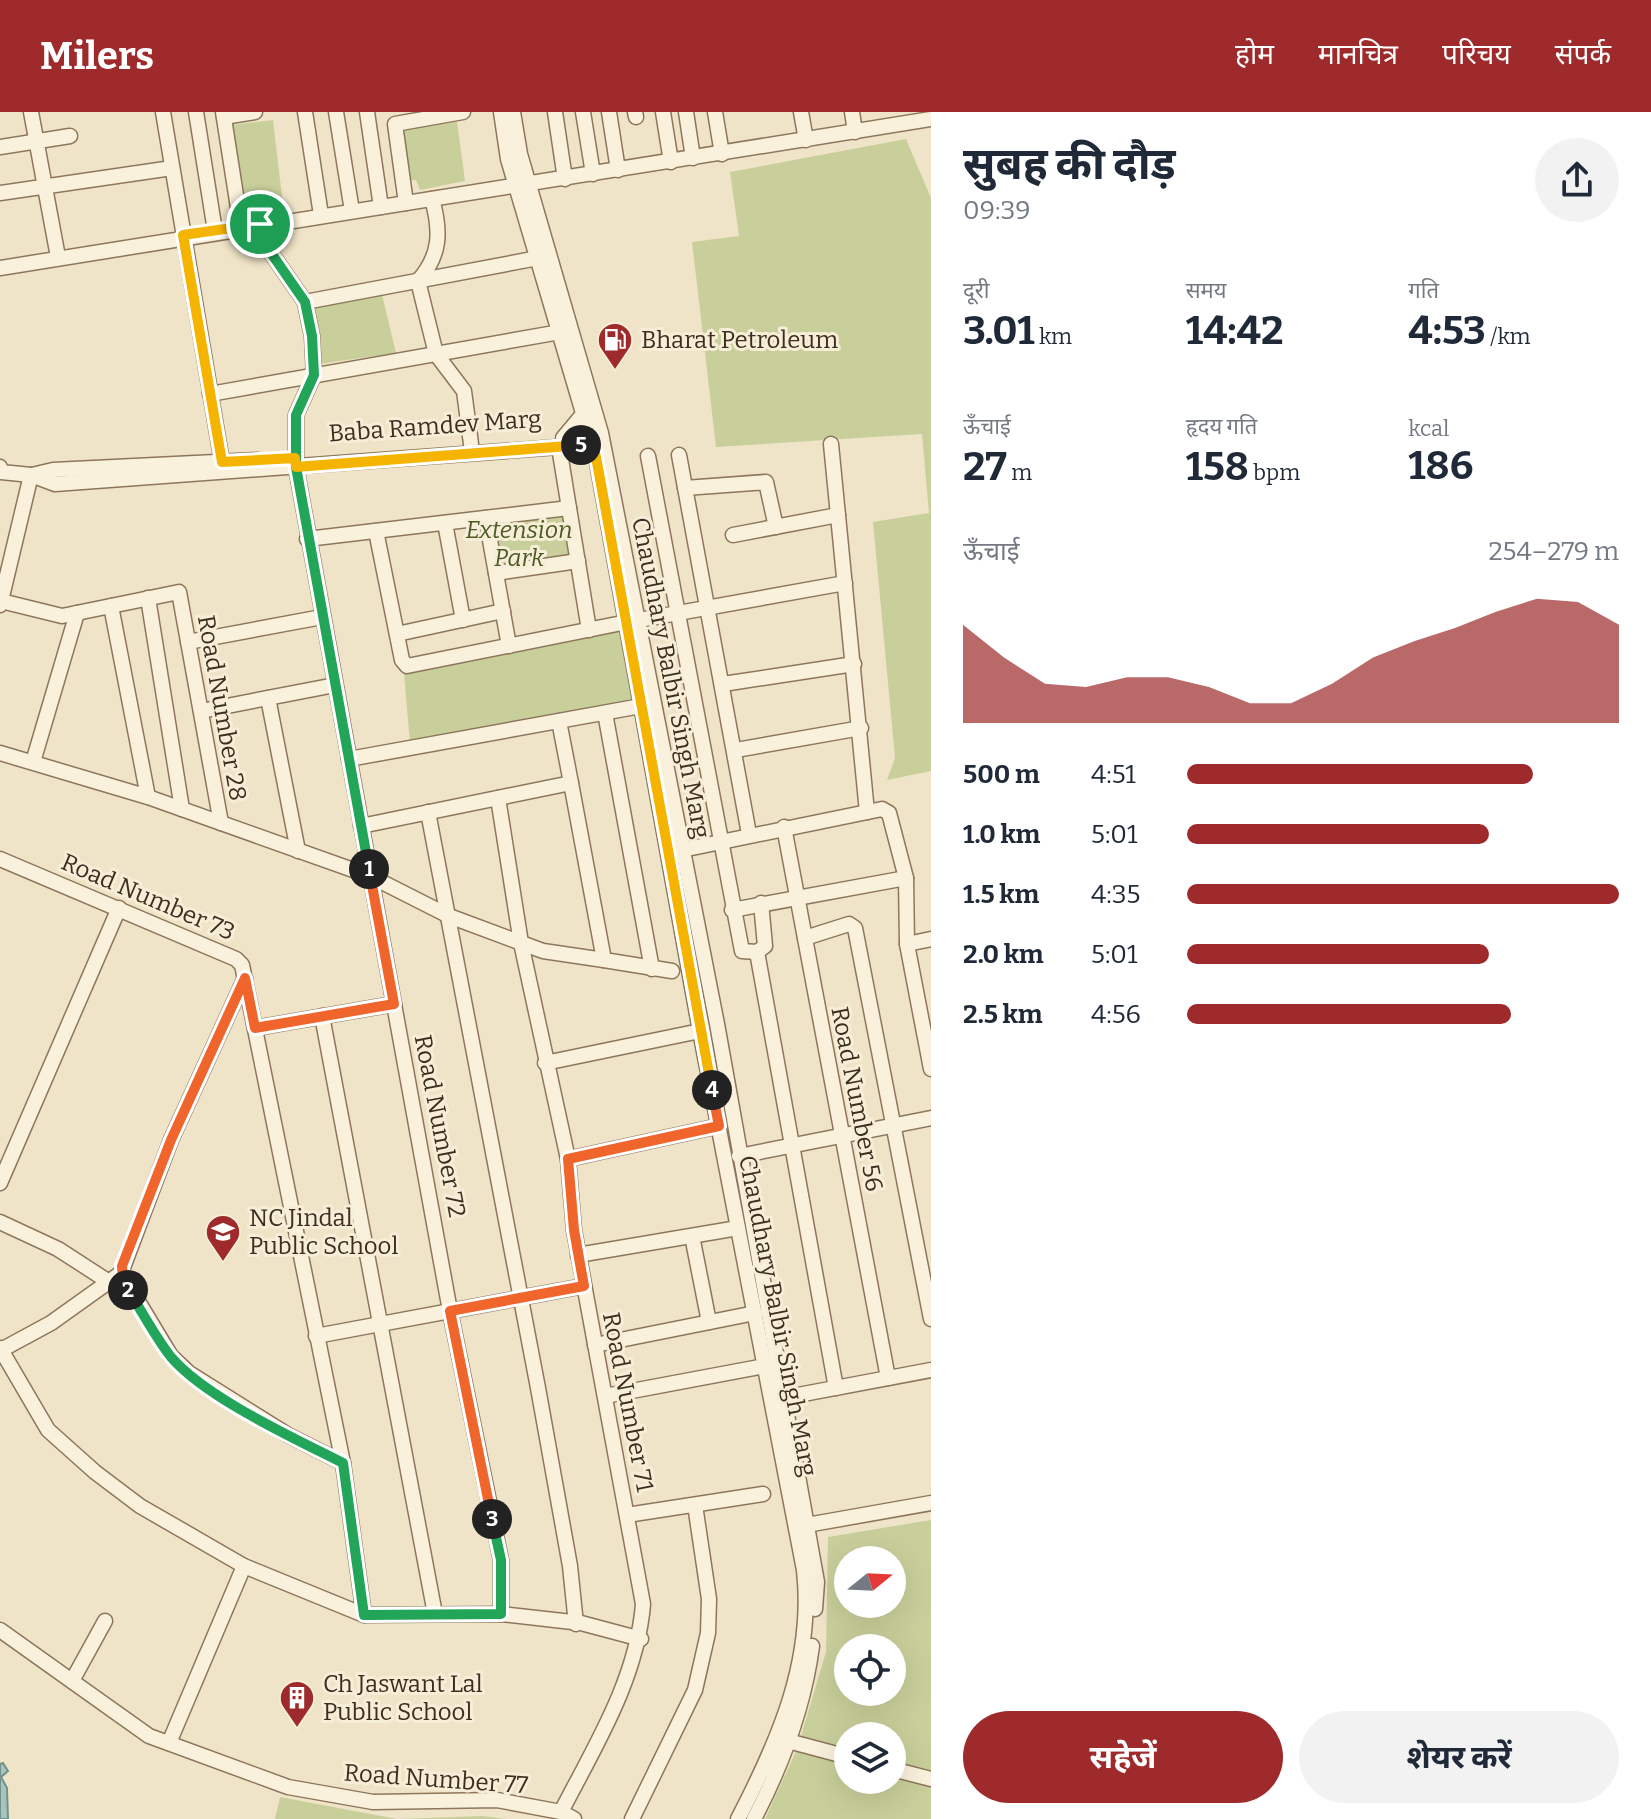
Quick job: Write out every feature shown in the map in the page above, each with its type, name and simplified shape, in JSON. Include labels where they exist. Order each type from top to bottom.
[{"type":"street","points":[[31,112],[58,257]]},
{"type":"street","points":[[163,112],[222,462]]},
{"type":"street","points":[[196,112],[215,231]]},
{"type":"street","points":[[241,227],[224,114],[255,112]]},
{"type":"street","points":[[305,112],[321,215]]},
{"type":"street","points":[[336,112],[352,211]]},
{"type":"street","points":[[367,112],[381,207]]},
{"type":"street","points":[[406,203],[394,118],[463,112]]},
{"type":"street","name":"Chaudhary Balbir Singh Marg","points":[[501,112],[597,439],[682,850],[782,1398],[792,1480]]},
{"type":"street","name":"Chaudhary Balbir Singh Marg","points":[[513,112],[523,186],[538,258],[584,413],[597,439]]},
{"type":"street","points":[[555,112],[565,179]]},
{"type":"street","points":[[583,112],[593,174]]},
{"type":"street","points":[[609,112],[618,170]]},
{"type":"street","points":[[663,112],[671,162]]},
{"type":"street","points":[[686,112],[693,158]]},
{"type":"street","points":[[715,112],[722,154]]},
{"type":"street","points":[[801,112],[806,140]]},
{"type":"street","points":[[852,112],[855,132]]},
{"type":"street","points":[[0,268],[183,235],[523,186],[855,132],[883,120],[931,119]]},
{"type":"street","points":[[0,147],[70,136]]},
{"type":"street","points":[[0,193],[172,168]]},
{"type":"street","points":[[418,281],[430,267],[439,240],[432,199]]},
{"type":"street","points":[[260,224],[271,253],[305,302],[312,336],[314,375]]},
{"type":"street","points":[[305,302],[538,258]]},
{"type":"street","points":[[418,281],[436,354],[464,391],[471,444]]},
{"type":"street","points":[[210,394],[560,332]]},
{"type":"street","name":"Road Number 72","points":[[314,375],[296,415],[296,463],[307,539],[450,1311],[501,1560],[501,1614]]},
{"type":"street","points":[[584,413],[561,443],[589,630]]},
{"type":"street","name":"Baba Ramdev Marg","points":[[31,475],[55,484],[597,439]]},
{"type":"street","name":"Baba Ramdev Marg","points":[[31,475],[53,470],[222,462],[296,463],[471,444],[561,443]]},
{"type":"street","points":[[831,444],[867,812]]},
{"type":"street","points":[[679,455],[736,750],[749,834]]},
{"type":"street","points":[[648,456],[742,951],[757,952],[765,944],[761,903]]},
{"type":"street","points":[[0,467],[1,472],[31,475],[5,565],[1,603]]},
{"type":"street","points":[[685,488],[766,482],[776,527]]},
{"type":"street","points":[[307,539],[569,508]]},
{"type":"street","points":[[733,535],[838,515]]},
{"type":"street","points":[[486,518],[509,646]]},
{"type":"street","points":[[445,523],[463,620]]},
{"type":"street","points":[[376,531],[402,660],[411,667],[633,621],[845,583]]},
{"type":"street","points":[[496,573],[578,561]]},
{"type":"street","name":"Road Number 28","points":[[1,603],[62,616],[179,592],[221,823]]},
{"type":"street","points":[[148,598],[182,809]]},
{"type":"street","points":[[111,606],[148,797]]},
{"type":"street","points":[[397,634],[503,611]]},
{"type":"street","points":[[33,762],[77,613]]},
{"type":"street","points":[[188,642],[322,617]]},
{"type":"street","name":"Chaudhary Balbir Singh Marg","points":[[633,621],[641,706],[700,1031],[765,1366],[802,1530],[817,1582],[807,1683],[788,1741],[754,1819]]},
{"type":"street","points":[[723,684],[854,664]]},
{"type":"street","points":[[201,711],[335,685]]},
{"type":"street","points":[[268,698],[298,851]]},
{"type":"street","points":[[349,759],[641,706]]},
{"type":"street","points":[[605,713],[652,969]]},
{"type":"street","points":[[559,721],[604,960]]},
{"type":"street","points":[[736,750],[861,728]]},
{"type":"street","points":[[0,753],[148,797],[370,876],[449,916],[543,951],[672,971]]},
{"type":"street","points":[[361,826],[571,783]]},
{"type":"street","name":"Road Number 71","points":[[498,798],[521,943],[568,1159],[578,1255],[643,1604],[641,1639],[568,1815]]},
{"type":"street","points":[[682,850],[882,809],[889,813],[906,878],[907,944],[926,1018],[930,1062]]},
{"type":"street","points":[[428,812],[570,1566],[576,1624]]},
{"type":"street","name":"Road Number 56","points":[[784,827],[888,1378]]},
{"type":"street","name":"Road Number 73","points":[[0,859],[236,959],[245,978],[343,1463],[364,1615]]},
{"type":"street","points":[[732,910],[906,878]]},
{"type":"street","points":[[0,1183],[119,908]]},
{"type":"street","points":[[805,938],[849,924],[855,928],[931,1319]]},
{"type":"street","points":[[907,944],[931,939]]},
{"type":"street","points":[[757,952],[836,1388]]},
{"type":"street","points":[[245,978],[171,1140],[121,1273],[106,1280],[99,1290],[51,1323],[0,1349],[48,1430],[140,1506],[244,1566],[364,1615],[501,1614],[576,1624],[641,1639]]},
{"type":"street","points":[[915,981],[931,978]]},
{"type":"street","points":[[255,1028],[394,1004]]},
{"type":"street","points":[[322,1016],[435,1614]]},
{"type":"street","points":[[545,1063],[700,1031]]},
{"type":"street","points":[[739,1156],[790,1143],[931,1118]]},
{"type":"street","points":[[568,1159],[719,1126]]},
{"type":"street","points":[[0,1222],[58,1249],[106,1280]]},
{"type":"street","points":[[578,1255],[738,1228]]},
{"type":"street","points":[[692,1236],[709,1322]]},
{"type":"street","points":[[121,1273],[171,1356],[189,1373],[288,1435],[343,1463]]},
{"type":"street","points":[[316,1336],[584,1286]]},
{"type":"street","points":[[595,1345],[755,1313]]},
{"type":"street","points":[[605,1396],[765,1366]]},
{"type":"street","points":[[782,1398],[931,1370]]},
{"type":"street","points":[[627,1515],[763,1494]]},
{"type":"street","points":[[802,1530],[931,1503]]},
{"type":"street","points":[[632,1819],[695,1690],[708,1633],[709,1599],[695,1505]]},
{"type":"street","points":[[802,1530],[931,1511]]},
{"type":"street","name":"Chaudhary Balbir Singh Marg","points":[[738,1819],[773,1749],[797,1678],[807,1596],[802,1530]]},
{"type":"street","points":[[169,1743],[244,1566]]},
{"type":"street","points":[[72,1681],[105,1621]]},
{"type":"street","name":"Road Number 77","points":[[0,1630],[149,1736],[288,1787],[373,1802],[497,1800],[568,1815]]},
{"type":"street","points":[[788,1741],[834,1753]]},
{"type":"street","points":[[906,1773],[931,1779]]},
{"type":"green space","points":[[273,120],[283,205],[245,212],[232,125]]},
{"type":"green space","points":[[457,122],[465,181],[420,190],[416,180],[405,180],[402,129]]},
{"type":"green space","points":[[906,139],[931,198],[931,771],[887,780],[895,758],[873,522],[929,513],[922,434],[716,447],[692,242],[739,236],[730,172]]},
{"type":"green space","points":[[381,290],[396,353],[319,364],[311,305]]},
{"type":"green space","name":"Extension Park","points":[[566,512],[578,561],[496,573],[490,521]]},
{"type":"green space","points":[[624,625],[638,704],[410,744],[404,674]]},
{"type":"green space","points":[[931,1520],[931,1774],[906,1768],[906,1722],[834,1722],[834,1748],[800,1739],[826,1652],[828,1537]]},
{"type":"green space","points":[[797,1749],[834,1759],[834,1794],[906,1794],[906,1779],[931,1785],[931,1819],[765,1819]]},
{"type":"green space","points":[[280,1797],[397,1819],[275,1819]]},
{"type":"green space","points":[[482,1816],[506,1819],[397,1819]]},
{"type":"water","points":[[3,1763],[8,1771],[1,1777],[7,1788],[8,1819],[0,1819],[0,1764]]},
{"type":"place","name":"Bharat Petroleum","points":[[615,371]]},
{"type":"place","name":"NC Jindal Public School","points":[[223,1263]]},
{"type":"place","name":"Ch Jaswant Lal Public School","points":[[297,1729]]},
{"type":"route","points":[[260,224],[183,235],[222,462],[295,458],[296,467],[593,444],[719,1126],[568,1159],[574,1230],[584,1286],[450,1311],[501,1560],[501,1614],[364,1615],[358,1553],[343,1463],[288,1435],[189,1373],[171,1356],[121,1273],[171,1140],[245,978],[255,1028],[394,1004],[296,467],[296,415],[314,375],[312,336],[305,302],[271,253],[260,224]]}]
